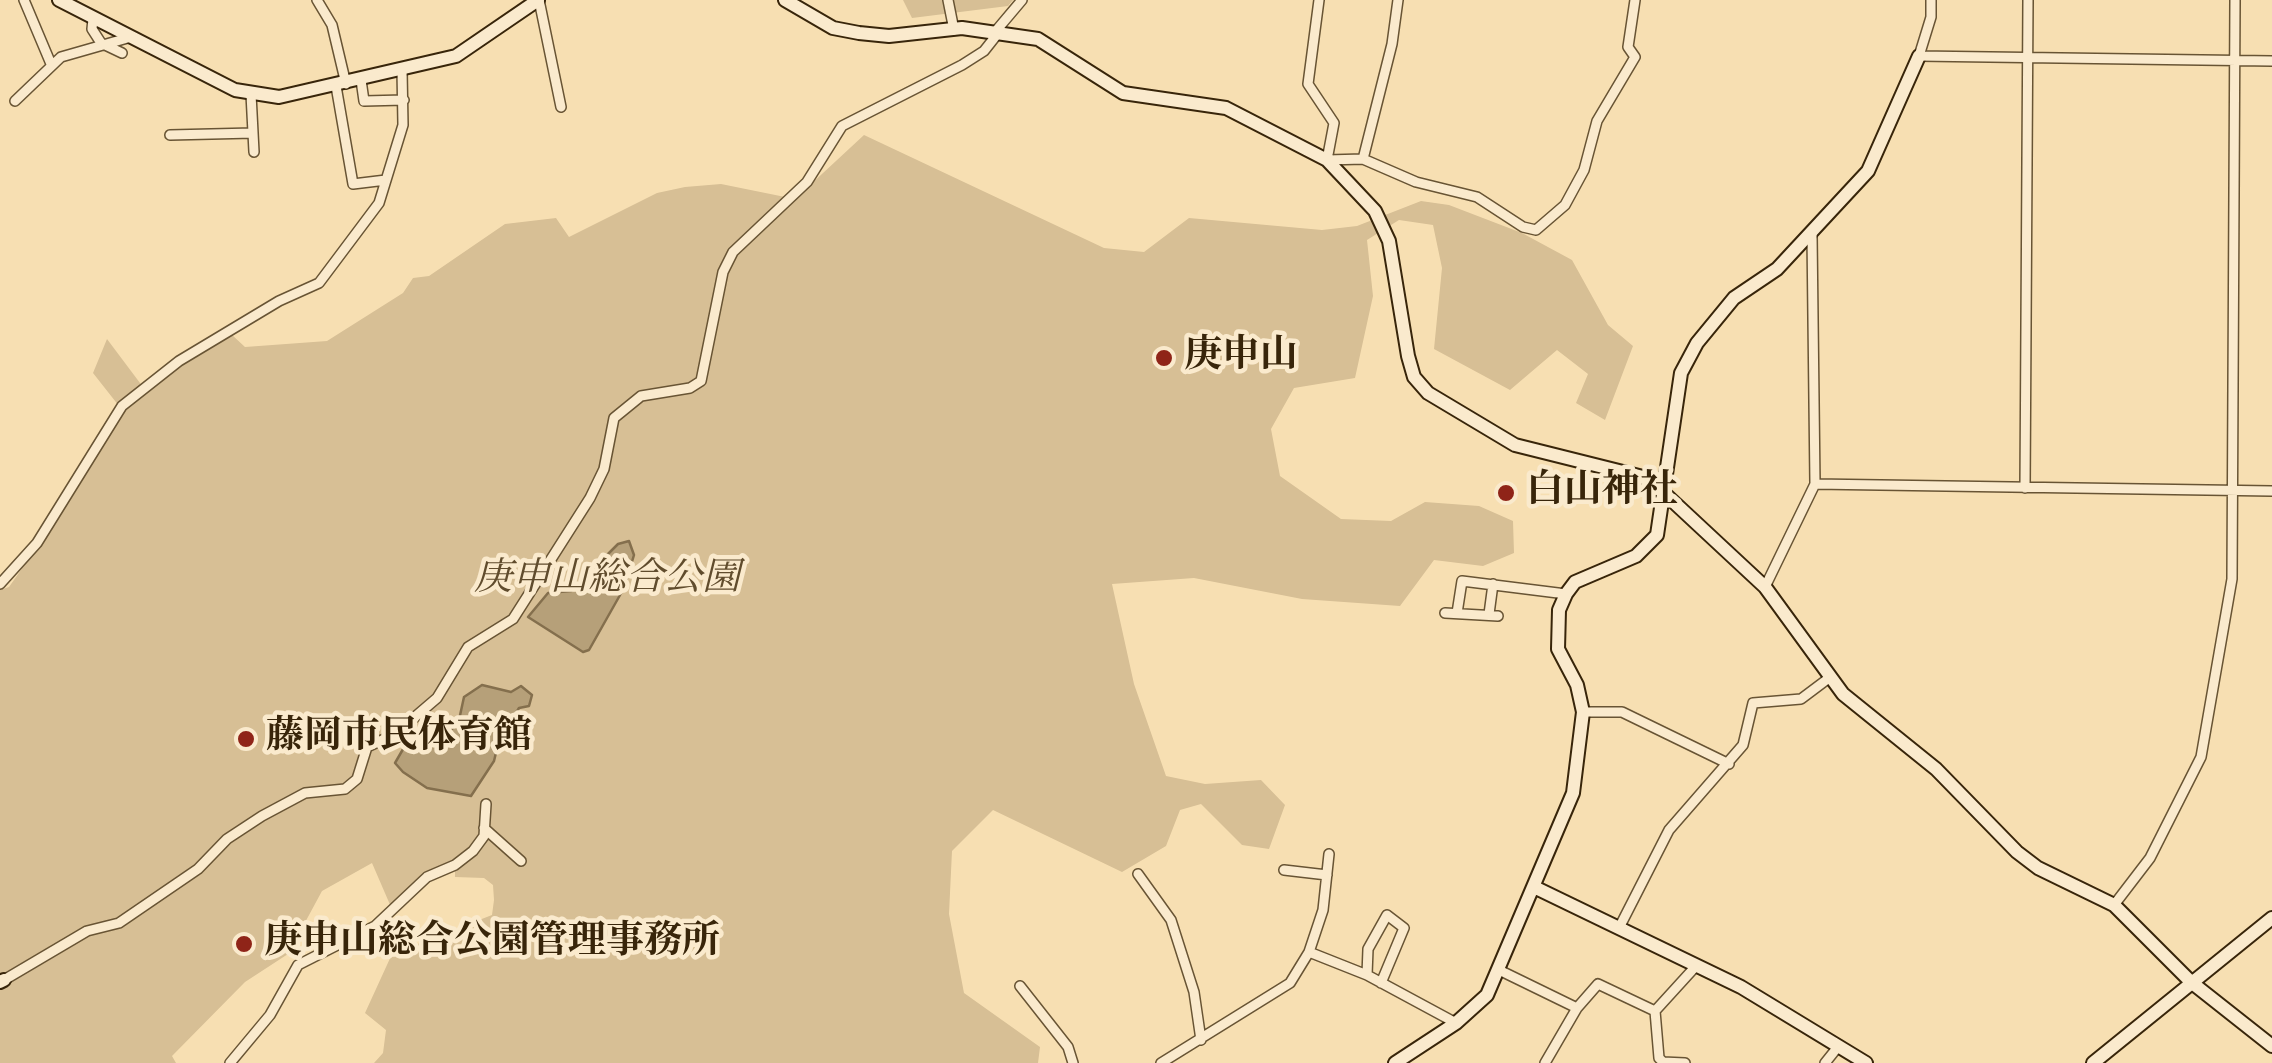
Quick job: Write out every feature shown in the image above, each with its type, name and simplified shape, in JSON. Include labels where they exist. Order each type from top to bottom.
[{"type":"street","points":[[24,0],[51,64]]},
{"type":"street","points":[[60,0],[235,90],[279,97],[456,56],[538,0],[561,107]]},
{"type":"street","points":[[317,0],[332,25],[353,184],[386,180]]},
{"type":"street","points":[[785,0],[833,28],[859,34],[997,32],[1056,47],[1123,93],[1226,108],[1327,160],[1375,211],[1389,241],[1408,356],[1414,377],[1428,392],[1515,446],[1611,467],[1643,478],[1664,493],[1766,587],[1829,678],[1936,769],[2017,852],[2038,868],[2114,905],[2191,982],[2272,1046]]},
{"type":"street","points":[[948,0],[954,30]]},
{"type":"street","points":[[2,981],[69,940],[118,923],[198,869],[228,839],[262,816],[305,793],[345,789],[357,779],[367,747],[394,734],[437,698],[468,647],[513,620],[590,498],[604,468],[614,418],[642,396],[690,388],[701,381],[723,272],[734,252],[807,182],[842,126],[984,51],[1022,0]]},
{"type":"street","points":[[1318,0],[1308,84],[1334,123],[1327,160]]},
{"type":"street","points":[[1363,159],[1388,63],[1398,0]]},
{"type":"street","points":[[1327,160],[1363,159],[1416,182],[1476,197],[1523,227],[1536,230],[1565,205],[1584,170],[1597,121],[1635,57],[1628,47],[1635,0]]},
{"type":"street","points":[[1395,1063],[1456,1023],[1487,995],[1573,793],[1583,712],[1577,685],[1558,649],[1559,610],[1566,594],[1575,582],[1648,548],[1657,536],[1681,373],[1697,343],[1734,298],[1777,269],[1868,171],[1919,56],[1931,17],[1931,0]]},
{"type":"street","points":[[2025,488],[2028,0]]},
{"type":"street","points":[[2114,905],[2150,858],[2201,757],[2232,579],[2236,0]]},
{"type":"street","points":[[93,19],[92,29],[101,42],[122,52]]},
{"type":"street","points":[[15,101],[51,64],[101,42],[132,37]]},
{"type":"street","points":[[1919,56],[2272,61]]},
{"type":"street","points":[[0,584],[37,544],[122,406],[179,361],[279,300],[319,283],[379,203],[403,125],[402,70]]},
{"type":"street","points":[[361,80],[364,102],[404,100]]},
{"type":"street","points":[[251,94],[254,152]]},
{"type":"street","points":[[170,135],[253,133]]},
{"type":"street","points":[[1766,587],[1815,484],[1812,235]]},
{"type":"street","points":[[1815,484],[2272,491]]},
{"type":"street","points":[[1493,584],[1494,615],[1451,613],[1462,581],[1493,584],[1566,594]]},
{"type":"street","points":[[1619,928],[1669,830],[1743,745],[1753,703],[1802,700],[1829,678]]},
{"type":"street","points":[[1583,712],[1622,712],[1729,764]]},
{"type":"street","points":[[230,1063],[270,1015],[298,966],[382,921],[427,877],[455,865],[473,851],[484,828],[486,804]]},
{"type":"street","points":[[484,828],[520,861]]},
{"type":"street","points":[[1163,1063],[1290,983],[1309,952],[1323,910],[1329,854]]},
{"type":"street","points":[[1284,870],[1327,875]]},
{"type":"street","points":[[1138,874],[1170,920],[1194,992],[1201,1040]]},
{"type":"street","points":[[1534,887],[1741,988],[1866,1063]]},
{"type":"street","points":[[1367,975],[1368,948],[1387,915],[1404,928],[1380,983]]},
{"type":"street","points":[[2093,1063],[2272,918]]},
{"type":"street","points":[[1309,952],[1367,975],[1456,1023]]},
{"type":"street","points":[[1685,1063],[1663,1062],[1659,1058],[1655,1011],[1696,966]]},
{"type":"street","points":[[1499,970],[1577,1008]]},
{"type":"street","points":[[1544,1063],[1577,1008],[1598,984],[1655,1011]]},
{"type":"street","points":[[1020,986],[1068,1047],[1074,1063]]},
{"type":"street","points":[[1825,1063],[1837,1048]]},
{"type":"green space","points":[[903,0],[1013,0],[1008,6],[912,18]]},
{"type":"green space","name":"庚申山総合公園","points":[[864,135],[1104,248],[1144,252],[1189,218],[1322,230],[1357,226],[1421,201],[1449,205],[1522,233],[1572,260],[1608,325],[1633,346],[1605,420],[1576,403],[1588,374],[1557,350],[1510,390],[1434,349],[1442,268],[1433,225],[1399,220],[1367,240],[1373,296],[1355,378],[1294,388],[1271,429],[1280,476],[1341,519],[1391,521],[1425,502],[1479,506],[1513,521],[1514,553],[1483,566],[1434,560],[1400,606],[1302,599],[1194,578],[1112,584],[1134,684],[1166,776],[1205,784],[1261,780],[1285,805],[1269,849],[1242,845],[1201,804],[1180,810],[1166,846],[1122,872],[993,810],[952,851],[949,914],[964,993],[1040,1047],[1038,1063],[374,1063],[383,1053],[386,1030],[365,1013],[392,954],[492,915],[494,900],[493,885],[484,878],[455,877],[455,870],[427,873],[391,907],[372,863],[322,891],[288,954],[245,982],[172,1056],[176,1063],[0,1063],[0,590],[9,587],[54,523],[124,408],[175,366],[231,334],[245,347],[327,341],[403,293],[413,278],[429,276],[505,224],[556,218],[569,237],[657,193],[685,187],[721,184],[795,199]]},
{"type":"green space","points":[[107,339],[143,387],[119,406],[93,373]]},
{"type":"shaded area","points":[[629,541],[634,555],[624,588],[589,650],[583,652],[528,617],[548,593],[571,591],[618,544]]},
{"type":"shaded area","points":[[482,685],[511,692],[521,686],[532,695],[529,706],[519,708],[499,740],[494,761],[471,796],[427,788],[403,772],[395,763],[406,744],[402,737],[408,731],[452,729],[459,720],[464,697]]},
{"type":"place","name":"庚申山","points":[[1164,358]]},
{"type":"place","name":"白山神社","points":[[1506,493]]},
{"type":"place","name":"藤岡市民体育館","points":[[246,739]]},
{"type":"place","name":"庚申山総合公園管理事務所","points":[[244,944]]}]
